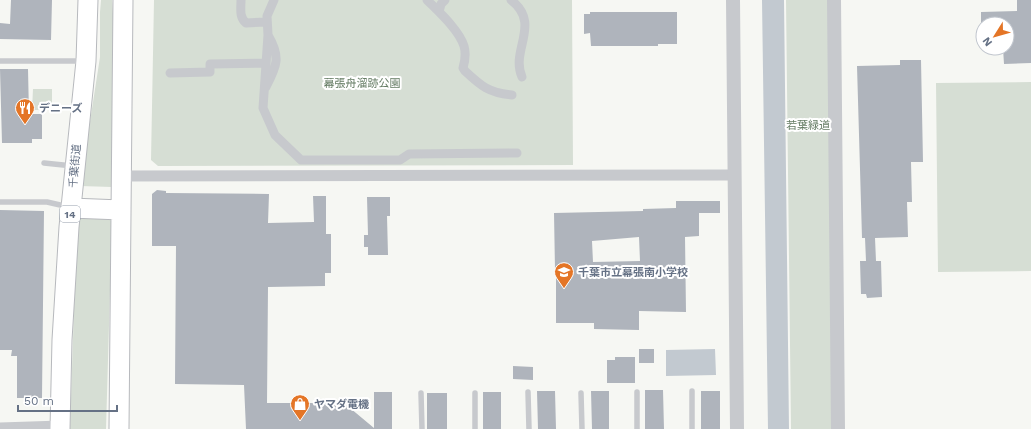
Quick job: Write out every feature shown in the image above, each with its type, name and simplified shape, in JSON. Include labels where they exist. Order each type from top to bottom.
[{"type":"highway","name":"千葉街道","points":[[60,428],[62,340],[71,208],[86,61],[88,0]]},
{"type":"highway","points":[[119,429],[123,0]]},
{"type":"highway","points":[[71,208],[121,210]]},
{"type":"street","points":[[241,0],[241,18],[244,22],[266,22]]},
{"type":"street","points":[[274,0],[268,12],[266,22],[268,35],[263,108],[275,135],[301,160],[400,160],[409,154],[516,153]]},
{"type":"street","points":[[427,0],[462,40],[465,54],[463,68],[465,71],[487,89],[500,94],[512,95]]},
{"type":"street","points":[[439,12],[441,4],[445,0]]},
{"type":"street","points":[[511,0],[520,9],[526,24],[519,64],[522,77]]},
{"type":"street","points":[[733,0],[737,429]]},
{"type":"street","points":[[834,0],[838,429]]},
{"type":"street","points":[[263,92],[277,62],[274,45],[268,35]]},
{"type":"street","points":[[170,73],[210,72],[210,64],[266,62]]},
{"type":"street","points":[[121,176],[735,175]]},
{"type":"street","points":[[0,428],[60,428]]},
{"type":"lane","points":[[0,61],[86,61]]},
{"type":"lane","points":[[44,163],[76,166]]},
{"type":"lane","points":[[0,202],[47,202],[71,208]]},
{"type":"lane","points":[[692,391],[692,429]]},
{"type":"lane","points":[[528,392],[529,429]]},
{"type":"lane","points":[[637,392],[637,429]]},
{"type":"lane","points":[[421,393],[422,429]]},
{"type":"lane","points":[[475,393],[475,429]]},
{"type":"lane","points":[[581,393],[582,429]]},
{"type":"green space","points":[[101,0],[112,0],[113,14],[112,187],[80,186],[100,57]]},
{"type":"green space","name":"幕張舟溜跡公園","points":[[154,0],[572,0],[573,165],[158,166],[151,160]]},
{"type":"green space","name":"若葉緑道","points":[[786,0],[828,0],[832,429],[791,429]]},
{"type":"green space","points":[[1031,82],[1031,271],[938,272],[936,83]]},
{"type":"green space","points":[[33,89],[52,89],[52,110],[32,110]]},
{"type":"green space","points":[[77,218],[111,219],[112,221],[106,429],[70,429]]},
{"type":"shaded area","points":[[762,0],[784,0],[789,429],[768,429]]},
{"type":"shaded area","points":[[715,349],[716,375],[666,376],[666,350]]},
{"type":"building","points":[[11,0],[52,0],[51,40],[0,39],[0,23],[10,24]]},
{"type":"building","points":[[1017,0],[1031,0],[1031,63],[1004,64],[1004,56],[1015,56],[1015,16],[981,16],[981,12],[1017,11]]},
{"type":"building","points":[[590,12],[677,12],[677,44],[658,44],[658,46],[591,46],[590,33],[584,34],[584,14],[590,14]]},
{"type":"building","points":[[900,60],[921,60],[923,162],[911,162],[912,202],[907,202],[908,237],[875,238],[876,261],[881,261],[882,297],[867,298],[866,294],[861,294],[860,261],[866,261],[865,238],[862,238],[857,66],[900,65]]},
{"type":"building","points":[[0,69],[28,69],[29,114],[42,114],[42,139],[32,139],[32,143],[2,143]]},
{"type":"building","points":[[157,190],[166,191],[166,193],[269,194],[268,223],[314,222],[313,196],[326,196],[326,234],[331,234],[331,273],[325,273],[325,286],[268,287],[267,403],[344,403],[374,428],[374,392],[392,392],[392,429],[246,429],[244,385],[175,384],[176,246],[152,246],[152,194]]},
{"type":"building","points":[[367,197],[390,197],[390,216],[387,216],[388,255],[368,255],[368,247],[364,247],[364,235],[368,235]]},
{"type":"building","points":[[676,201],[720,201],[720,213],[699,213],[699,236],[685,237],[686,312],[639,311],[639,330],[594,329],[594,323],[556,323],[554,213],[643,211],[643,209],[676,208]],"holes":[[[639,237],[640,261],[593,262],[592,241]]]},
{"type":"building","points":[[0,210],[44,211],[42,398],[17,398],[17,356],[11,356],[12,350],[0,350]]},
{"type":"building","points":[[639,349],[654,349],[654,363],[639,363]]},
{"type":"building","points":[[615,357],[635,357],[635,383],[607,383],[607,360],[615,360]]},
{"type":"building","points":[[513,366],[533,367],[533,380],[513,379]]},
{"type":"building","points":[[645,390],[663,390],[664,429],[645,429]]},
{"type":"building","points":[[537,391],[555,391],[556,429],[538,429]]},
{"type":"building","points":[[591,391],[609,391],[609,429],[592,429]]},
{"type":"building","points":[[701,391],[720,391],[720,429],[701,429]]},
{"type":"building","points":[[483,392],[501,392],[501,429],[483,429]]},
{"type":"building","points":[[427,393],[447,393],[447,429],[427,429]]},
{"type":"place","name":"デニーズ","points":[[25,125]]},
{"type":"place","name":"千葉市立幕張南小学校","points":[[564,289]]},
{"type":"place","name":"ヤマダ電機","points":[[300,421]]}]
